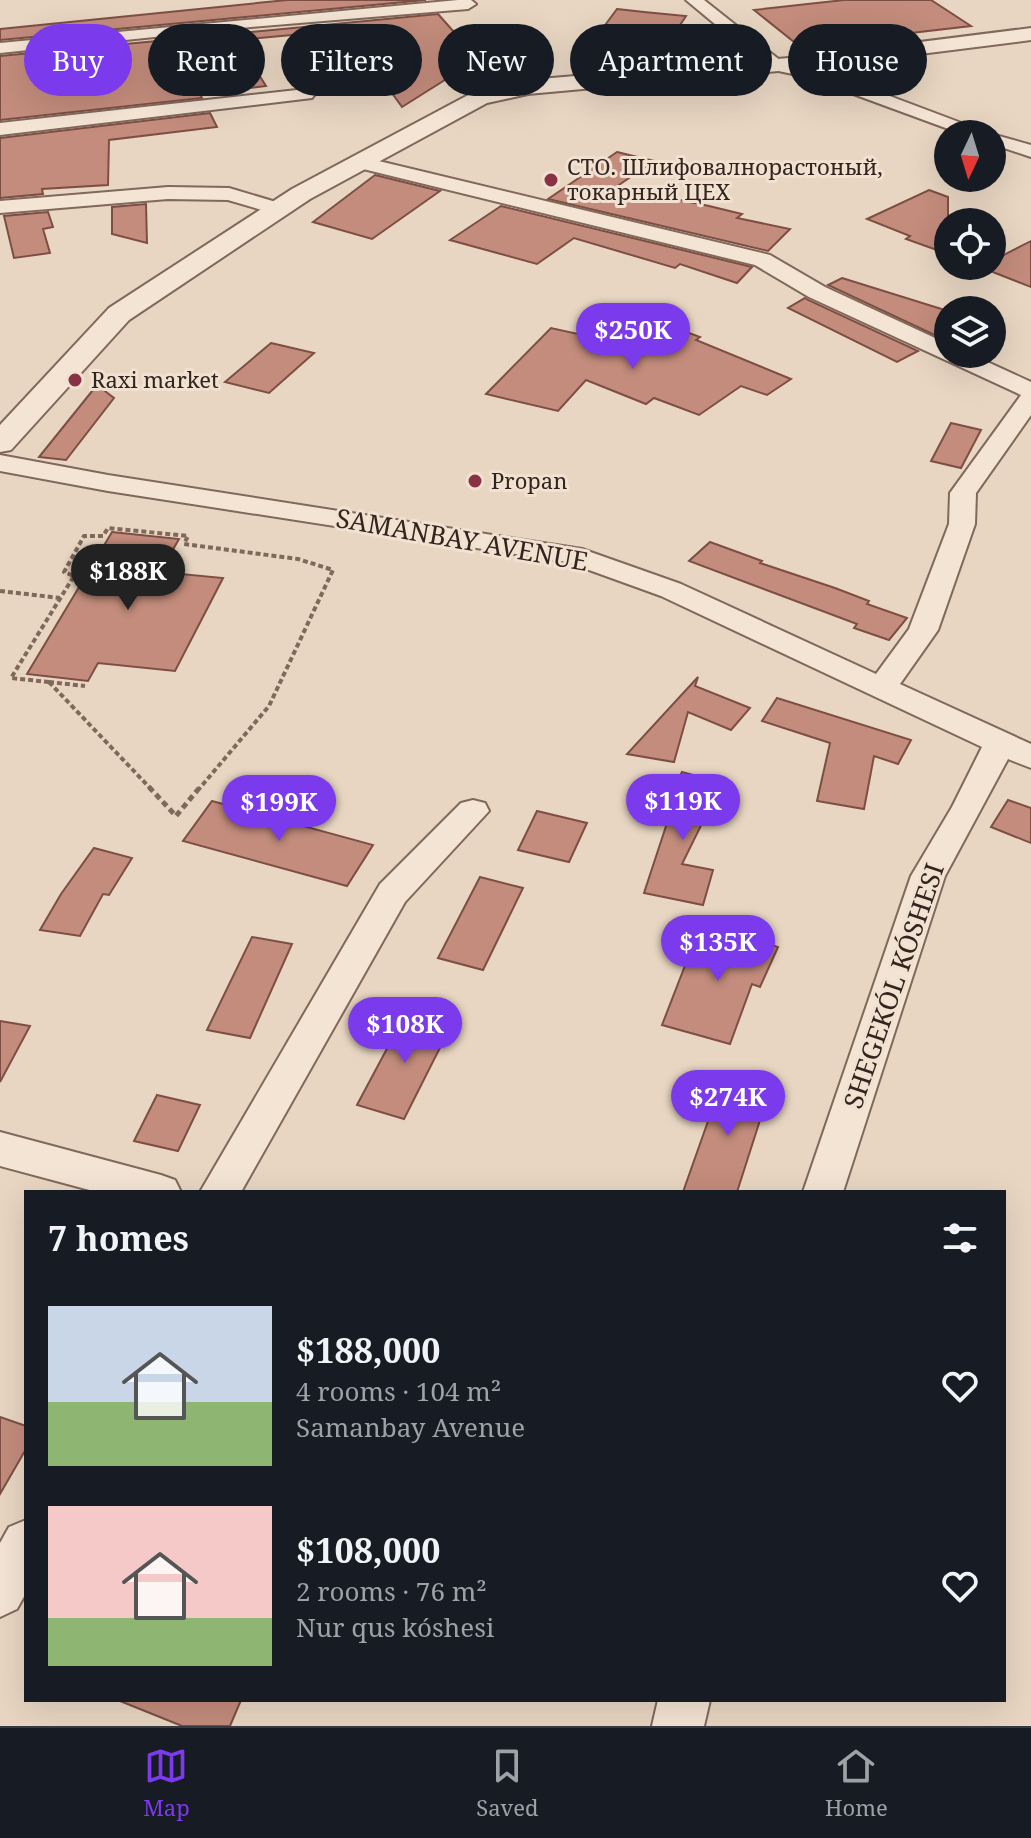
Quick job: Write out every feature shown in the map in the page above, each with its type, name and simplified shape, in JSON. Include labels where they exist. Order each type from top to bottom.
[{"type":"street","points":[[694,0],[775,65],[812,73],[941,120]]},
{"type":"street","points":[[0,48],[468,4]]},
{"type":"street","points":[[0,443],[119,314],[279,209],[480,98],[528,87],[775,65],[1031,34]]},
{"type":"street","points":[[0,129],[289,96]]},
{"type":"street","points":[[1006,143],[1031,151]]},
{"type":"street","points":[[362,163],[762,260],[817,292],[934,346]]},
{"type":"street","points":[[0,207],[168,193],[229,194],[279,209]]},
{"type":"street","points":[[982,368],[1031,391]]},
{"type":"street","points":[[883,686],[923,630],[962,524],[963,493],[1031,398]]},
{"type":"street","name":"SAMANBAY AVENUE","points":[[0,463],[108,483],[572,555],[671,590],[1015,750]]},
{"type":"street","name":"SHEGEKÓL KÓSHESI","points":[[824,1190],[928,876],[968,807],[1015,750]]},
{"type":"street","points":[[221,1190],[392,893],[473,811]]},
{"type":"street","points":[[0,1149],[154,1190]]},
{"type":"street","points":[[0,1592],[24,1548]]},
{"type":"street","points":[[678,1726],[684,1702]]},
{"type":"path","points":[[49,682],[176,816],[269,706],[333,570],[298,559],[184,544],[188,536],[108,528],[103,536],[84,536],[64,572],[74,576],[11,678],[49,682],[85,686]]},
{"type":"path","points":[[0,591],[60,598]]},
{"type":"building","points":[[287,0],[426,0],[132,28],[132,24],[49,24]]},
{"type":"building","points":[[844,0],[931,0],[971,26],[927,31],[927,24],[788,24],[788,37],[754,10]]},
{"type":"building","points":[[617,9],[686,16],[681,24],[606,24]]},
{"type":"building","points":[[438,14],[447,24],[438,24],[438,84],[422,94],[422,24],[334,24]]},
{"type":"building","points":[[24,27],[24,38],[0,40],[0,29]]},
{"type":"building","points":[[281,29],[281,36],[265,37],[265,31]]},
{"type":"building","points":[[148,42],[148,96],[202,98],[0,120],[0,56],[24,54],[24,96],[132,96],[132,43]]},
{"type":"building","points":[[394,96],[419,96],[402,107]]},
{"type":"building","points":[[210,113],[217,127],[109,140],[108,185],[42,189],[43,194],[0,198],[0,138]]},
{"type":"building","points":[[617,152],[654,161],[616,187],[709,206],[742,214],[737,218],[790,229],[768,251],[548,199]]},
{"type":"building","points":[[375,175],[440,191],[372,239],[313,222]]},
{"type":"building","points":[[929,190],[948,197],[948,208],[934,208],[934,249],[867,219]]},
{"type":"building","points":[[146,204],[147,243],[112,234],[112,207]]},
{"type":"building","points":[[501,206],[752,267],[737,283],[680,264],[675,268],[574,238],[537,264],[450,240]]},
{"type":"building","points":[[48,212],[53,227],[43,229],[50,253],[14,258],[4,216]]},
{"type":"building","points":[[1031,241],[1031,287],[1006,277],[1006,254]]},
{"type":"building","points":[[842,278],[934,307],[934,335],[828,285]]},
{"type":"building","points":[[805,298],[918,351],[897,362],[788,308]]},
{"type":"building","points":[[662,323],[791,379],[767,395],[741,386],[699,415],[654,398],[646,404],[586,380],[558,411],[486,394],[551,328],[628,345]]},
{"type":"building","points":[[271,343],[314,353],[269,393],[225,382]]},
{"type":"building","points":[[97,385],[114,398],[66,460],[39,457]]},
{"type":"building","points":[[951,423],[981,430],[961,468],[931,461]]},
{"type":"building","points":[[112,532],[179,539],[160,572],[223,578],[175,671],[98,663],[88,681],[27,674]]},
{"type":"building","points":[[710,542],[907,618],[889,640],[854,628],[857,624],[689,561]]},
{"type":"building","points":[[698,677],[695,686],[750,708],[731,730],[688,712],[674,762],[627,754]]},
{"type":"building","points":[[777,698],[911,740],[898,764],[874,756],[864,809],[817,801],[830,743],[762,721]]},
{"type":"building","points":[[682,772],[722,783],[682,864],[713,870],[703,905],[644,893],[668,820],[659,818]]},
{"type":"building","points":[[1008,800],[1031,808],[1031,843],[991,827]]},
{"type":"building","points":[[212,801],[373,845],[347,886],[183,841]]},
{"type":"building","points":[[537,811],[587,823],[569,862],[518,850]]},
{"type":"building","points":[[94,848],[132,858],[109,895],[103,894],[80,936],[40,930],[61,894]]},
{"type":"building","points":[[480,877],[523,888],[483,970],[438,958]]},
{"type":"building","points":[[703,923],[778,947],[760,987],[752,984],[730,1044],[662,1025],[684,962]]},
{"type":"building","points":[[252,937],[292,944],[250,1038],[207,1030]]},
{"type":"building","points":[[407,1011],[452,1024],[404,1119],[357,1105]]},
{"type":"building","points":[[0,1021],[30,1026],[0,1082]]},
{"type":"building","points":[[724,1076],[770,1089],[738,1190],[684,1190]]},
{"type":"building","points":[[157,1095],[200,1105],[178,1151],[134,1141]]},
{"type":"building","points":[[0,1417],[24,1425],[24,1452],[0,1494]]},
{"type":"building","points":[[122,1702],[240,1702],[230,1726],[182,1726]]},
{"type":"place","name":"СТО. Шлифовалнорастоный, токарный ЦЕХ","points":[[551,180]]},
{"type":"place","name":"Raxi market","points":[[75,380]]},
{"type":"place","name":"Propan","points":[[475,481]]}]
